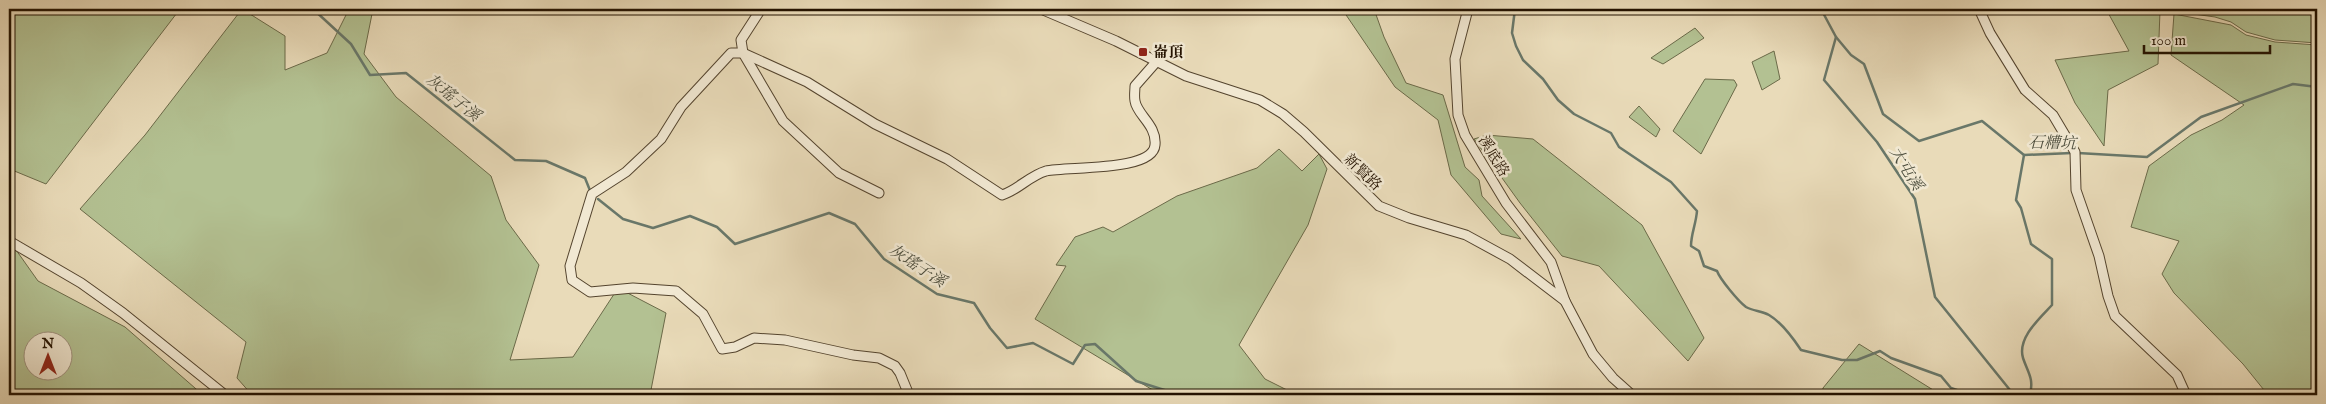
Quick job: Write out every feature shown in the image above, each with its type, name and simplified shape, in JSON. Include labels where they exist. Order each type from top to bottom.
[{"type":"street","points":[[762,9],[742,40],[743,53],[783,121],[839,173],[879,193]]},
{"type":"street","name":"新賢路","points":[[1041,9],[1116,41],[1186,76],[1260,100],[1283,114],[1304,132],[1379,206],[1409,218],[1466,235],[1510,259],[1565,301],[1593,354],[1613,378],[1632,395]]},
{"type":"street","name":"溪底路","points":[[1468,9],[1455,59],[1458,115],[1465,135],[1506,203],[1551,262],[1565,301]]},
{"type":"street","points":[[1979,9],[1990,33],[2025,90],[2052,115],[2075,152],[2076,190],[2099,256],[2108,296],[2115,316],[2177,375],[2186,395]]},
{"type":"street","points":[[909,395],[900,373],[894,366],[879,358],[854,355],[785,340],[754,338],[735,347],[722,349],[703,314],[676,291],[633,288],[590,292],[572,280],[570,266],[592,194],[626,172],[661,139],[681,107],[731,53],[743,53],[807,82],[875,124],[947,159],[1002,195],[1029,178],[1046,171],[1133,163],[1148,156],[1155,148],[1155,136],[1145,116],[1135,103],[1135,86],[1157,61]]},
{"type":"street","points":[[9,241],[81,283],[123,313],[225,395]]},
{"type":"green space","points":[[9,9],[180,9],[46,184],[12,170],[9,192]]},
{"type":"green space","points":[[242,9],[285,36],[285,70],[327,53],[349,9],[373,9],[364,54],[396,97],[491,176],[506,220],[539,265],[510,360],[573,357],[618,288],[666,313],[650,395],[252,395],[237,378],[246,342],[80,209],[145,135]]},
{"type":"green space","points":[[1342,9],[1374,9],[1384,37],[1406,83],[1443,95],[1465,167],[1479,180],[1482,196],[1521,239],[1501,234],[1451,175],[1438,120],[1395,87]]},
{"type":"green space","points":[[2106,9],[2155,9],[2160,11],[2158,64],[2108,90],[2104,146],[2075,103],[2055,60],[2129,51]]},
{"type":"green space","points":[[2168,9],[2317,9],[2317,43],[2275,40],[2246,32],[2231,22],[2215,17]]},
{"type":"green space","points":[[2174,14],[2231,25],[2246,35],[2275,42],[2317,45],[2317,395],[2268,395],[2243,364],[2174,293],[2162,274],[2179,241],[2131,227],[2149,166],[2191,135],[2222,120],[2244,105],[2171,55]]},
{"type":"green space","points":[[1695,28],[1704,38],[1663,64],[1651,58]]},
{"type":"green space","points":[[1774,51],[1780,79],[1762,90],[1752,62]]},
{"type":"green space","points":[[1705,79],[1734,80],[1737,85],[1701,154],[1673,131]]},
{"type":"green space","points":[[1639,106],[1660,129],[1656,137],[1629,117]]},
{"type":"green space","points":[[1487,135],[1533,139],[1642,225],[1704,338],[1688,361],[1599,266],[1562,256],[1520,203],[1474,139]]},
{"type":"green space","points":[[1279,149],[1302,171],[1319,154],[1327,169],[1308,225],[1239,345],[1265,379],[1297,395],[1161,395],[1035,319],[1066,266],[1056,265],[1075,237],[1103,227],[1113,232],[1177,196],[1257,168]]},
{"type":"green space","points":[[9,240],[38,281],[125,327],[203,395],[9,395]]},
{"type":"green space","points":[[1859,344],[1944,395],[1822,395],[1823,388]]},
{"type":"waterway","name":"灰瑤子溪","points":[[313,9],[351,44],[370,75],[406,73],[515,160],[546,161],[585,178],[591,193]]},
{"type":"waterway","points":[[1515,9],[1512,33],[1523,60],[1543,79],[1558,100],[1574,114],[1611,133],[1619,147],[1671,182],[1697,211],[1691,246],[1699,251],[1704,266],[1717,271],[1730,290],[1746,307],[1773,318],[1801,350],[1842,360],[1857,360],[1880,351],[1891,358],[1941,376],[1951,388],[1971,395]]},
{"type":"waterway","name":"大屯溪","points":[[1821,9],[1836,37],[1824,80],[1877,142],[1915,199],[1935,297],[2014,395]]},
{"type":"waterway","name":"石糟坑","points":[[1836,37],[1851,55],[1864,64],[1883,114],[1919,141],[1982,121],[2024,155],[2072,153]]},
{"type":"waterway","name":"石糟坑","points":[[2078,153],[2147,157],[2201,117],[2293,84],[2317,87]]},
{"type":"waterway","points":[[2024,155],[2016,200],[2021,208],[2031,244],[2052,259],[2052,305],[2036,322],[2023,343],[2023,358],[2031,380],[2030,395]]},
{"type":"waterway","name":"灰瑤子溪","points":[[598,199],[623,219],[653,228],[690,216],[717,227],[735,244],[829,213],[855,224],[884,259],[937,294],[974,303],[990,328],[1007,348],[1033,343],[1073,364],[1085,345],[1095,344],[1136,381],[1180,395]]},
{"type":"place","name":"崙頂","points":[[1143,52]]}]
